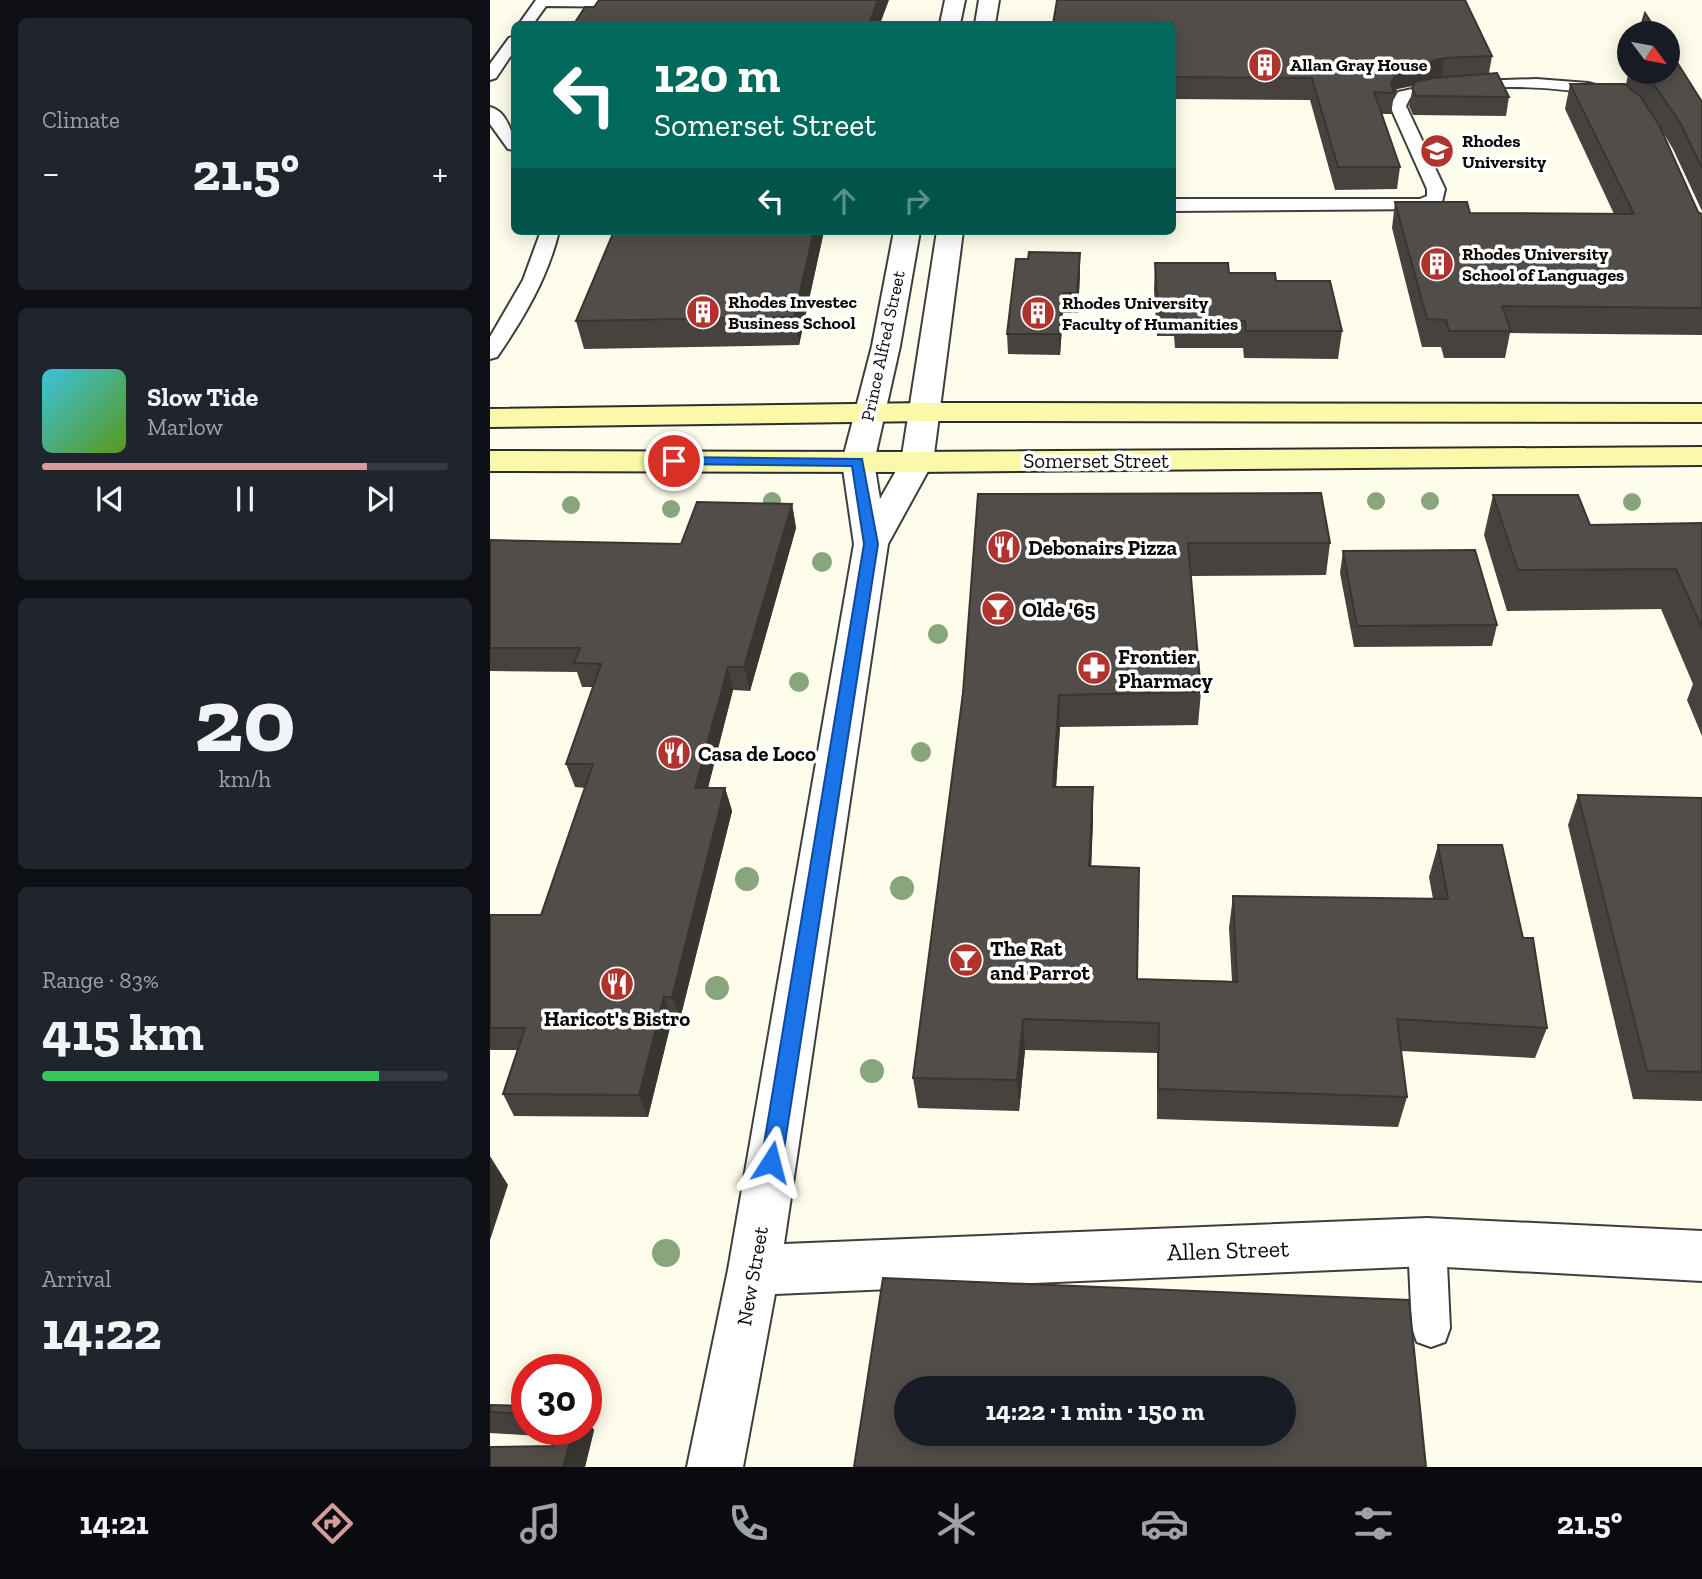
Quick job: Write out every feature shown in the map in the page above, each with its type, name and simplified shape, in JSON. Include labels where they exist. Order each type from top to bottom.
[{"type":"main road","points":[[490,418],[869,412],[1702,413]]},
{"type":"main road","name":"Somerset Street","points":[[490,461],[858,462],[1702,456]]},
{"type":"street","points":[[951,21],[955,0]]},
{"type":"street","points":[[986,21],[989,0]]},
{"type":"street","name":"Prince Alfred Street","points":[[858,462],[886,346],[906,235]]},
{"type":"street","points":[[917,461],[949,235]]},
{"type":"street","name":"New Street","points":[[871,544],[917,461]]},
{"type":"street","name":"New Street","points":[[715,1467],[754,1270],[871,544],[858,462]]},
{"type":"street","name":"Allen Street","points":[[754,1270],[1427,1242],[1702,1256]]},
{"type":"lane","points":[[528,21],[542,1],[653,3]]},
{"type":"lane","points":[[490,75],[511,45]]},
{"type":"lane","points":[[1176,205],[1423,205],[1436,198],[1436,189],[1398,106],[1404,95],[1419,89],[1545,84],[1596,89],[1624,100]]},
{"type":"lane","points":[[490,112],[511,141]]},
{"type":"lane","points":[[490,353],[521,306],[544,258],[549,235]]},
{"type":"lane","points":[[1427,1242],[1431,1328]]},
{"type":"building","points":[[599,0],[878,0],[870,21],[576,21],[585,7],[594,7]]},
{"type":"building","points":[[1057,0],[1465,0],[1492,56],[1445,58],[1401,68],[1391,83],[1394,93],[1374,92],[1400,167],[1338,167],[1312,78],[1176,77],[1176,21],[1054,21]]},
{"type":"building","points":[[1680,67],[1702,102],[1702,168],[1681,124],[1654,84],[1680,84]]},
{"type":"building","points":[[1497,73],[1509,97],[1416,96],[1412,88],[1415,82],[1434,78]]},
{"type":"building","points":[[1570,84],[1625,84],[1641,97],[1660,127],[1698,212],[1702,214],[1702,308],[1502,306],[1511,331],[1449,331],[1446,320],[1427,319],[1395,202],[1467,202],[1470,213],[1634,214]]},
{"type":"building","points":[[612,235],[813,235],[794,317],[576,321]]},
{"type":"building","points":[[1029,252],[1080,253],[1077,293],[1063,293],[1059,334],[1007,334],[1016,259],[1028,259]]},
{"type":"building","points":[[1155,263],[1228,263],[1229,273],[1275,273],[1276,281],[1330,281],[1342,331],[1246,331],[1245,321],[1176,321],[1175,309],[1158,309]]},
{"type":"building","points":[[1321,493],[1330,543],[1188,543],[1201,692],[1059,695],[1053,787],[1093,787],[1089,866],[1139,868],[1137,979],[1237,982],[1233,896],[1448,899],[1438,845],[1502,845],[1523,938],[1533,938],[1547,1028],[1397,1019],[1407,1097],[1158,1089],[1159,1023],[1023,1019],[1017,1080],[913,1078],[963,693],[978,494]]},
{"type":"building","points":[[1493,495],[1578,495],[1590,525],[1702,523],[1702,628],[1676,569],[1518,570]]},
{"type":"building","points":[[697,502],[792,504],[744,667],[728,667],[695,788],[725,788],[672,997],[664,997],[639,1095],[503,1094],[525,1028],[490,1028],[490,919],[491,915],[541,915],[593,764],[566,764],[601,664],[574,663],[580,648],[490,648],[490,540],[681,544]]},
{"type":"building","points":[[1475,550],[1497,625],[1357,626],[1343,551]]},
{"type":"building","points":[[1578,795],[1702,798],[1702,1072],[1647,1071]]},
{"type":"building","points":[[883,1278],[1409,1300],[1426,1467],[854,1467]]},
{"type":"building","points":[[490,1405],[511,1406],[511,1413],[490,1412]]},
{"type":"building","points":[[569,1445],[563,1467],[490,1467],[490,1447]]},
{"type":"place","name":"Allan Gray House","points":[[1265,65]]},
{"type":"place","name":"Rhodes University","points":[[1437,151]]},
{"type":"place","name":"Rhodes University School of Languages","points":[[1437,264]]},
{"type":"place","name":"Rhodes Investec Business School","points":[[703,312]]},
{"type":"place","name":"Rhodes University Faculty of Humanities","points":[[1038,313]]},
{"type":"place","name":"Debonairs Pizza","points":[[1004,547]]},
{"type":"place","name":"Olde '65","points":[[998,609]]},
{"type":"place","name":"Frontier Pharmacy","points":[[1094,668]]},
{"type":"place","name":"Casa de Loco","points":[[674,753]]},
{"type":"place","name":"The Rat and Parrot","points":[[966,960]]},
{"type":"place","name":"Haricot's Bistro","points":[[617,984]]},
{"type":"route","points":[[674,461],[858,462],[871,544],[771,1162]]}]
